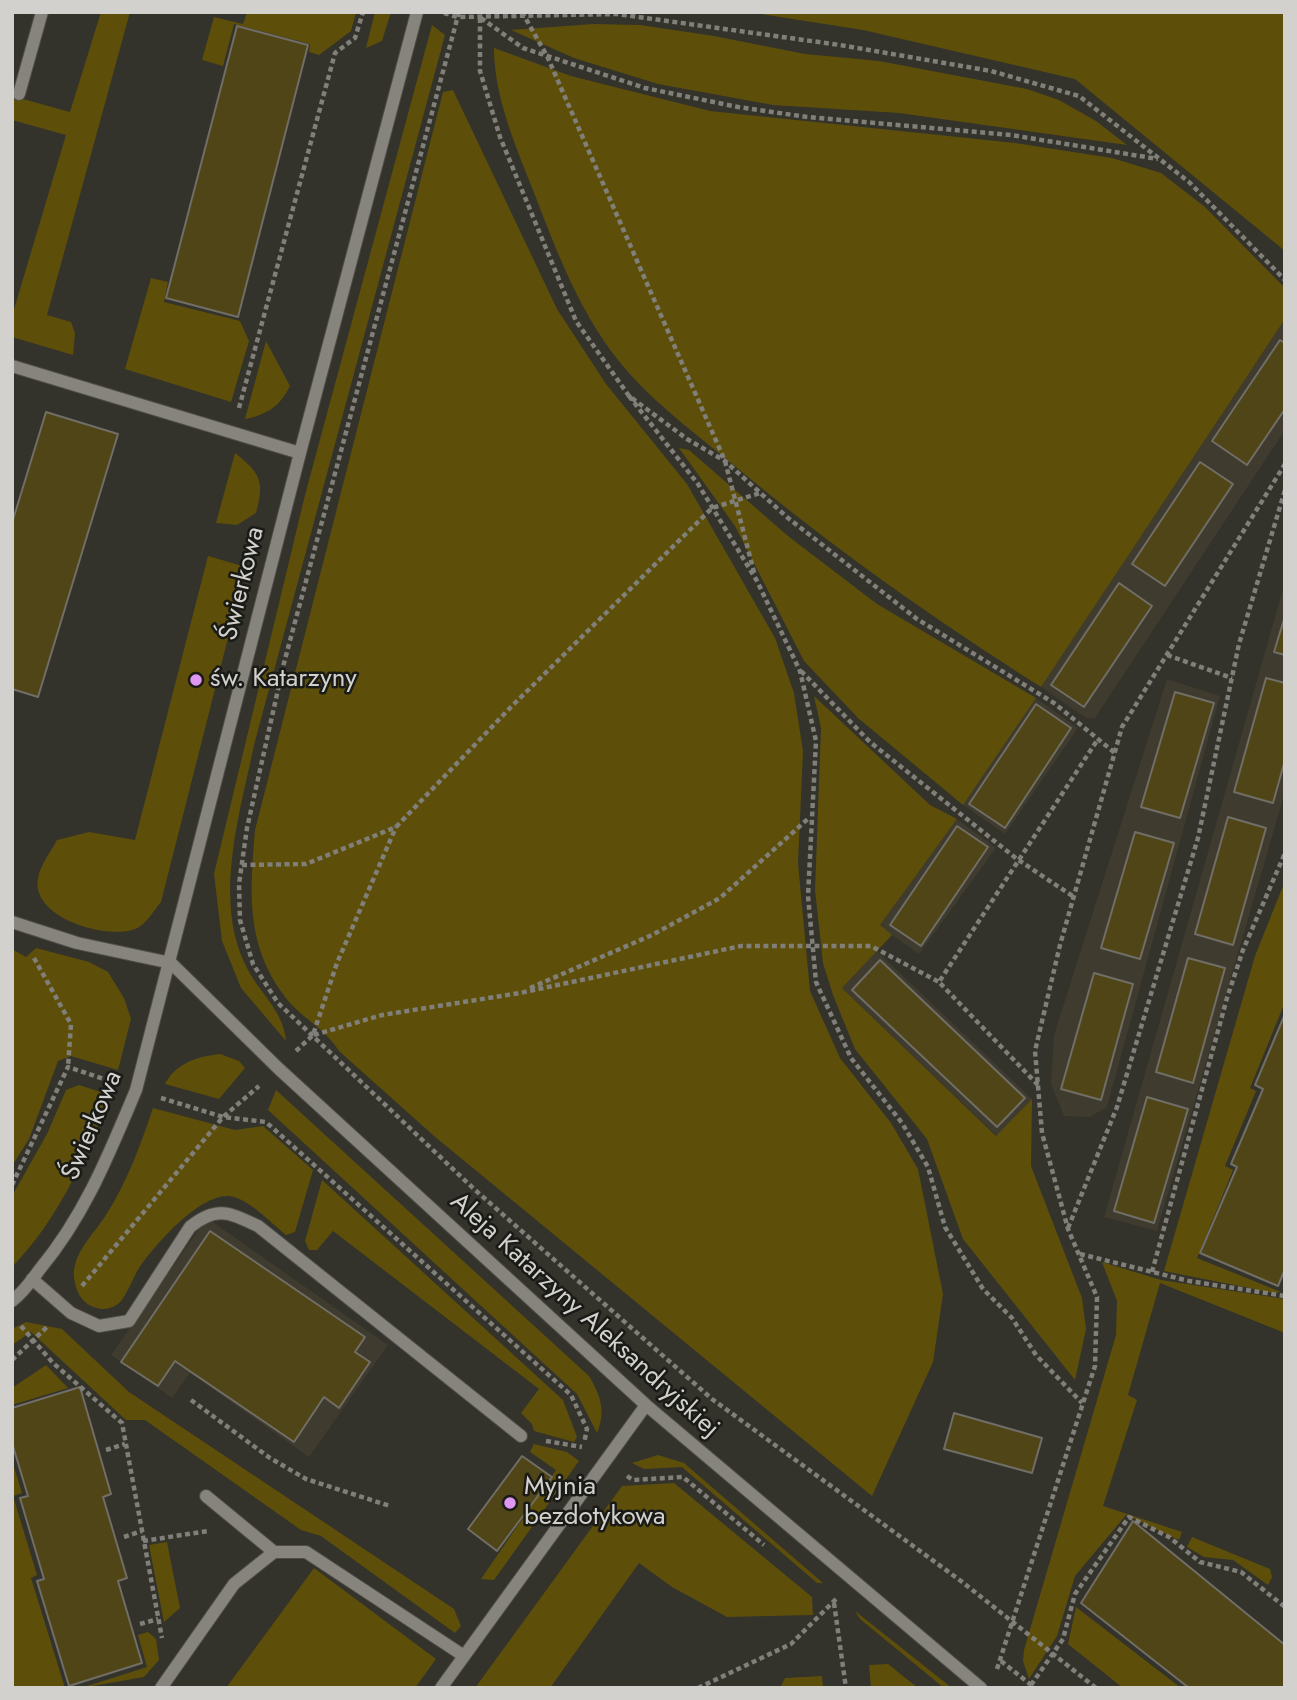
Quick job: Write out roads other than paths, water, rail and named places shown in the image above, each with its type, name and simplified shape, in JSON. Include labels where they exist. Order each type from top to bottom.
[{"type":"street","points":[[19,94],[42,12]]},
{"type":"street","name":"Świerkowa","points":[[12,1301],[68,1235],[103,1171],[136,1090],[417,12]]},
{"type":"street","points":[[12,366],[300,453]]},
{"type":"street","points":[[14,922],[76,943],[171,963]]},
{"type":"street","name":"Aleja Katarzyny Aleksandryjskiej","points":[[171,963],[279,1069],[646,1405],[981,1688]]},
{"type":"street","points":[[32,1279],[64,1307],[99,1326],[129,1321],[190,1227],[203,1216],[232,1214],[258,1226],[521,1436]]},
{"type":"street","points":[[441,1688],[646,1405]]},
{"type":"street","points":[[206,1496],[274,1552]]},
{"type":"street","points":[[161,1688],[234,1584],[274,1552],[306,1552],[464,1656]]},
{"type":"place","name":"św. Katarzyny","points":[[196,680]]},
{"type":"place","name":"Myjnia bezdotykowa","points":[[510,1503]]}]
